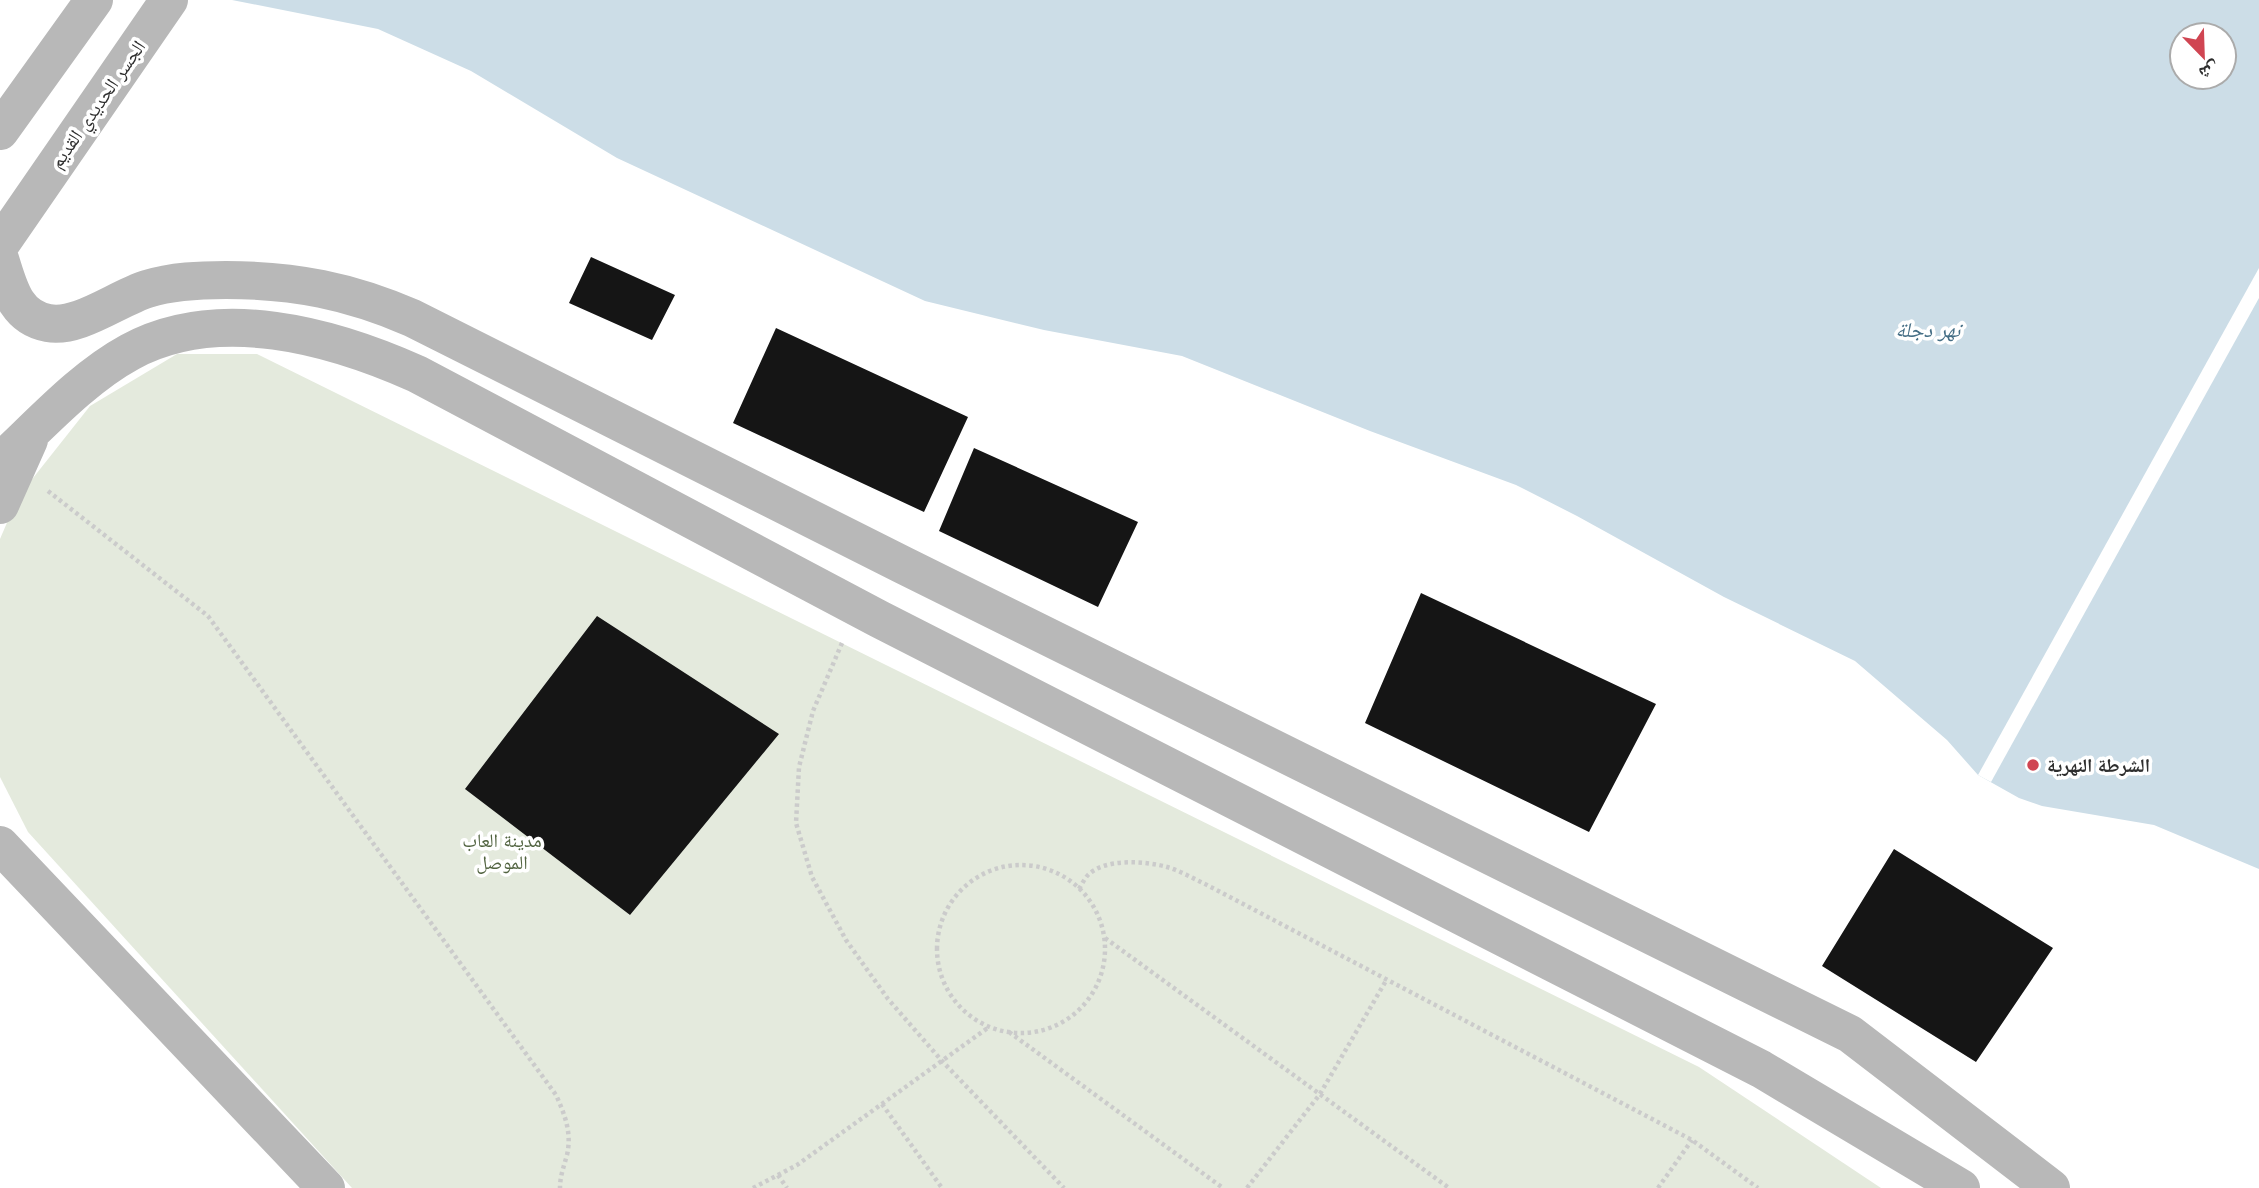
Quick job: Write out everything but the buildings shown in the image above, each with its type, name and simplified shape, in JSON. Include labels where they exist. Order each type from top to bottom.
[{"type":"main road","points":[[0,131],[94,0]]},
{"type":"main road","name":"الجسر الحديدي القديم","points":[[0,245],[169,0]]},
{"type":"main road","points":[[0,259],[15,302],[36,320],[50,324],[76,320],[148,288],[205,280],[281,282],[315,286],[380,304],[412,318],[1850,1034],[2052,1188]]},
{"type":"main road","points":[[0,505],[9,464],[33,431],[88,381],[110,365],[153,342],[224,327],[310,337],[347,346],[417,373],[868,613],[1761,1069],[1961,1188]]},
{"type":"main road","points":[[868,613],[904,565]]},
{"type":"main road","points":[[0,845],[326,1188]]},
{"type":"path","points":[[9,464],[208,617],[556,1095],[569,1131],[569,1146],[560,1188]]},
{"type":"path","points":[[868,613],[813,711],[799,766],[796,823],[812,877],[846,940],[888,999],[942,1061],[1064,1188]]},
{"type":"path","points":[[1079,888],[1089,874],[1115,863],[1140,862],[1168,867],[1692,1140],[1758,1188]]},
{"type":"path","points":[[1030,865],[1056,873],[1079,888],[1096,911],[1104,937],[1104,965],[1094,991],[1076,1012],[1053,1027],[1026,1033],[1007,1031],[973,1019],[953,1000],[940,975],[936,948],[941,920],[955,896],[976,878],[1002,868],[1030,865]]},
{"type":"path","points":[[1104,937],[1449,1188]]},
{"type":"path","points":[[1247,1188],[1320,1094],[1387,979]]},
{"type":"path","points":[[753,1188],[797,1165],[990,1026]]},
{"type":"path","points":[[1007,1031],[1223,1188]]},
{"type":"path","points":[[882,1104],[942,1188]]},
{"type":"path","points":[[1658,1188],[1692,1140]]},
{"type":"path","points":[[778,1175],[787,1188]]},
{"type":"green space","name":"مدينة العاب الموصل","points":[[177,354],[257,354],[1699,1067],[1881,1188],[352,1188],[28,832],[0,777],[0,539],[18,497],[90,406]]},
{"type":"water","name":"نهر دجلة","points":[[232,0],[2259,0],[2259,869],[2154,825],[2042,806],[2019,798],[1978,775],[1947,740],[1855,661],[1724,597],[1516,485],[1370,431],[1182,356],[1044,330],[925,301],[617,158],[471,71],[378,29]]},
{"type":"pier","points":[[2259,268],[2259,298],[1991,782],[1978,775]]},
{"type":"place","name":"الشرطة النهرية","points":[[2033,765]]}]
